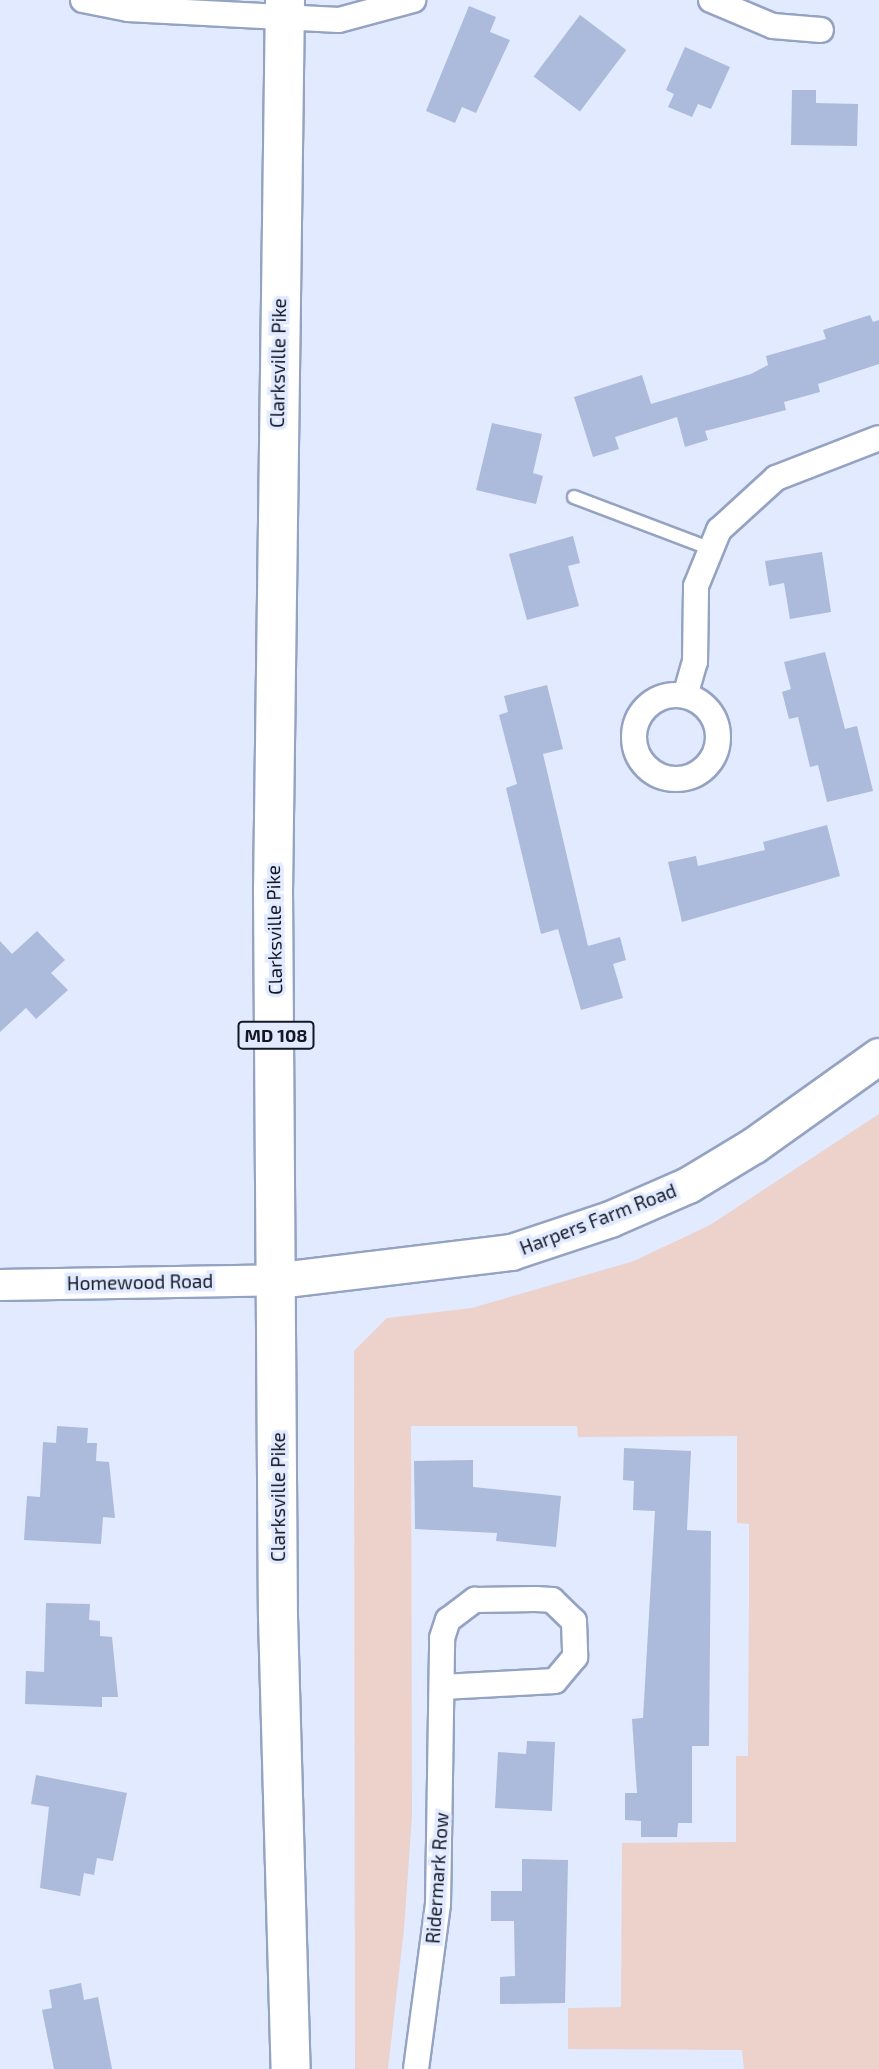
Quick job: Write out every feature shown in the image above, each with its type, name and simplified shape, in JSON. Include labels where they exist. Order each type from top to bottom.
[{"type":"main road","name":"Clarksville Pike","points":[[285,9],[274,584],[279,1280],[278,1617],[291,2069]]},
{"type":"main road","name":"Harpers Farm Road","points":[[279,1280],[500,1254],[610,1219],[688,1185],[754,1146],[879,1056]]},
{"type":"street","points":[[83,0],[128,9],[285,9],[362,17],[413,0]]},
{"type":"street","points":[[711,0],[773,26],[821,30]]},
{"type":"street","points":[[685,696],[695,662],[696,586],[709,548],[742,503],[776,478],[879,438]]},
{"type":"street","name":"Homewood Road","points":[[0,1285],[279,1280]]},
{"type":"street","name":"Ridermark Row","points":[[416,2069],[438,1904],[442,1687],[448,1620],[475,1600],[552,1600],[574,1621],[575,1657],[555,1681],[442,1687]]},
{"type":"lane","points":[[574,497],[709,548]]},
{"type":"shaded area","points":[[879,1114],[879,2069],[744,2069],[742,2050],[568,2049],[568,2008],[621,2007],[622,1843],[736,1842],[736,1756],[748,1756],[749,1602],[749,1524],[737,1523],[737,1436],[578,1437],[577,1426],[411,1426],[412,1816],[404,1929],[388,2069],[355,2069],[354,1351],[387,1318],[472,1308],[634,1261],[710,1225]]},
{"type":"building","points":[[469,6],[496,17],[490,32],[510,40],[476,113],[462,107],[455,123],[426,111]]},
{"type":"building","points":[[580,15],[626,50],[580,111],[534,76]]},
{"type":"building","points":[[685,47],[730,67],[711,109],[698,104],[692,117],[668,107],[674,94],[666,90]]},
{"type":"building","points":[[792,90],[816,90],[816,103],[858,104],[857,146],[791,145]]},
{"type":"building","points":[[870,315],[873,322],[879,320],[879,364],[818,384],[820,392],[784,402],[786,410],[705,431],[708,440],[685,447],[677,417],[615,437],[619,449],[593,457],[574,397],[642,375],[651,404],[751,374],[768,365],[766,356],[826,339],[823,330]]},
{"type":"building","points":[[492,423],[542,434],[533,473],[543,476],[536,504],[476,490]]},
{"type":"building","points":[[573,536],[580,563],[568,566],[579,606],[527,620],[509,554]]},
{"type":"building","points":[[822,552],[831,612],[790,619],[784,583],[769,586],[765,561]]},
{"type":"building","points":[[825,652],[845,729],[857,726],[873,791],[827,802],[818,765],[810,767],[798,717],[789,719],[782,692],[791,689],[784,662]]},
{"type":"building","points":[[547,685],[563,749],[543,754],[588,946],[620,937],[626,960],[613,964],[623,998],[581,1010],[558,929],[541,934],[506,788],[517,784],[499,715],[508,712],[504,696]]},
{"type":"building","points":[[827,825],[840,876],[682,922],[668,862],[696,856],[698,866],[765,850],[763,842]]},
{"type":"building","points":[[37,931],[65,960],[51,973],[68,990],[36,1019],[26,1008],[0,1032],[0,941],[12,954]]},
{"type":"building","points":[[57,1426],[88,1428],[87,1443],[97,1443],[96,1461],[109,1462],[115,1518],[103,1517],[101,1544],[24,1540],[27,1496],[40,1497],[43,1442],[56,1443]]},
{"type":"building","points":[[624,1448],[691,1451],[687,1530],[711,1531],[709,1746],[692,1746],[692,1823],[678,1823],[677,1837],[641,1837],[641,1821],[625,1820],[625,1793],[637,1793],[632,1719],[643,1718],[655,1511],[633,1510],[634,1481],[623,1480]]},
{"type":"building","points":[[473,1460],[473,1487],[561,1496],[556,1547],[496,1541],[497,1533],[415,1529],[414,1461]]},
{"type":"building","points":[[46,1603],[90,1604],[89,1620],[100,1621],[100,1636],[112,1637],[118,1697],[102,1697],[102,1707],[25,1704],[26,1671],[44,1672]]},
{"type":"building","points":[[527,1741],[555,1742],[552,1811],[495,1808],[498,1752],[526,1754]]},
{"type":"building","points":[[36,1775],[127,1793],[113,1861],[97,1858],[94,1875],[84,1873],[80,1896],[40,1888],[49,1807],[31,1804]]},
{"type":"building","points":[[522,1859],[568,1860],[565,2003],[500,2004],[500,1977],[515,1976],[514,1921],[491,1921],[491,1891],[522,1891]]},
{"type":"building","points":[[81,1983],[84,2000],[98,1997],[112,2069],[54,2069],[42,2010],[52,2008],[49,1990]]}]
